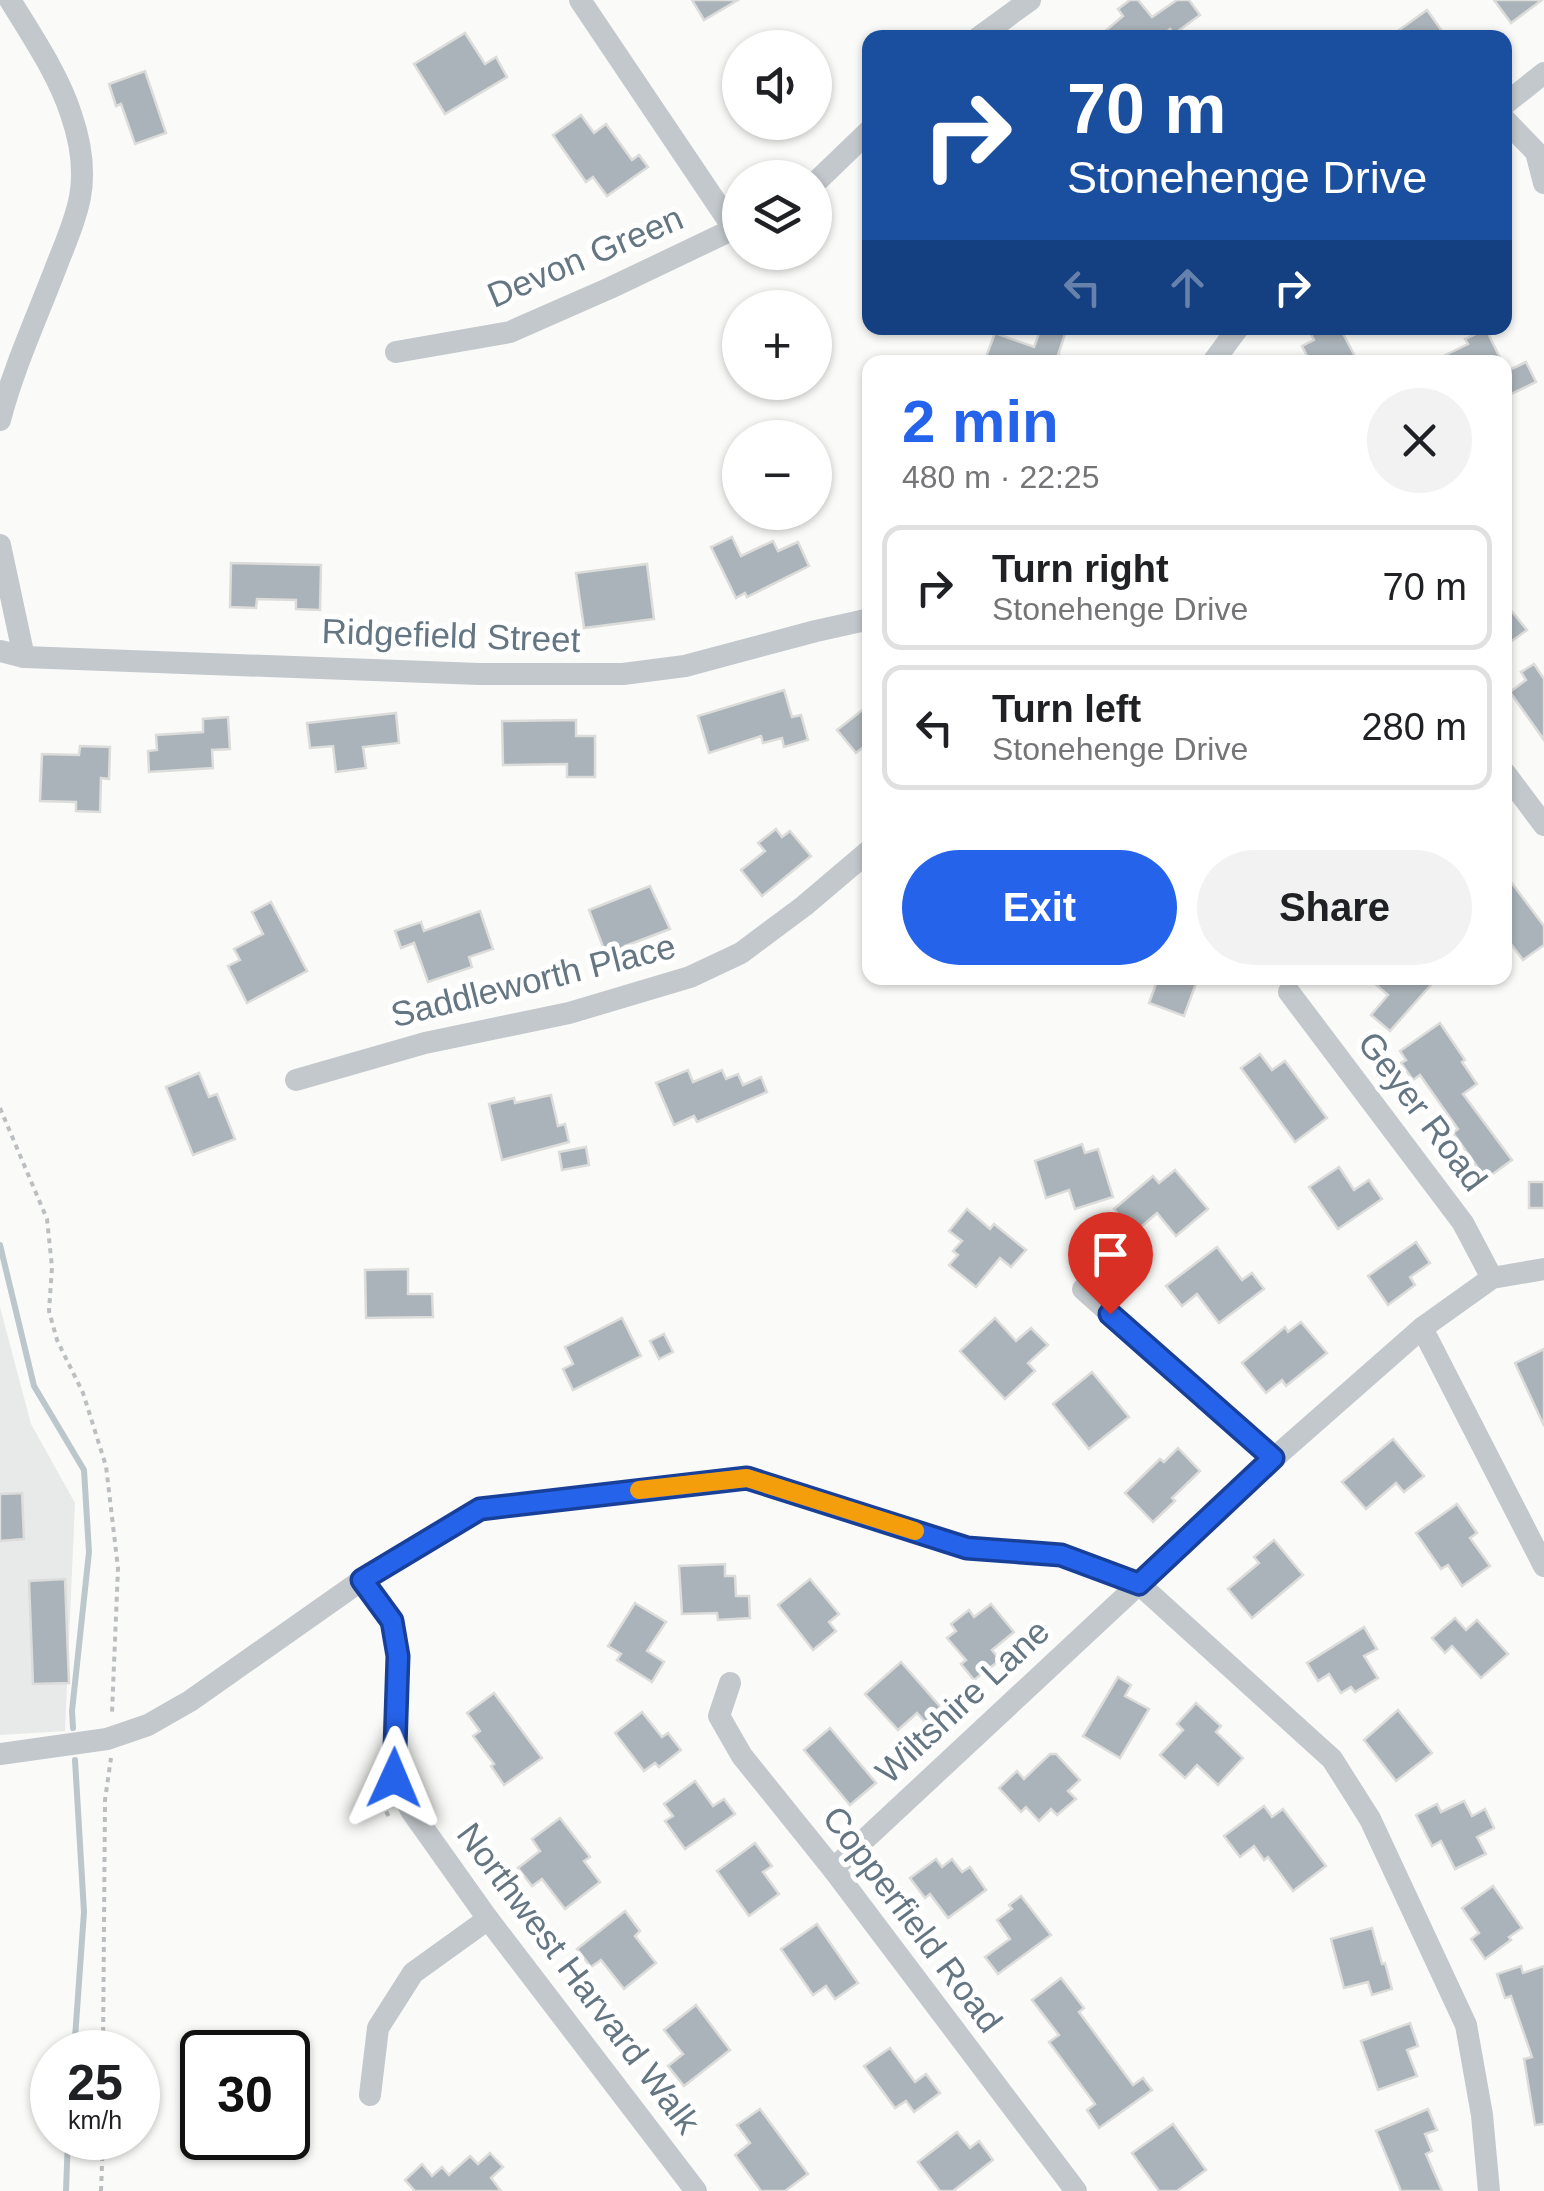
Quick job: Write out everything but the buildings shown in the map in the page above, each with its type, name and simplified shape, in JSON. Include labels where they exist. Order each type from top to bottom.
[{"type":"street","points":[[0,420],[24,347],[66,243],[80,196],[81,163],[71,112],[10,0]]},
{"type":"street","points":[[580,0],[722,206]]},
{"type":"street","points":[[989,30],[1030,0]]},
{"type":"street","points":[[1512,98],[1544,73]]},
{"type":"street","points":[[1512,127],[1536,152],[1544,183]]},
{"type":"street","points":[[832,167],[862,138]]},
{"type":"street","name":"Devon Green","points":[[396,352],[510,332],[722,235]]},
{"type":"street","points":[[0,545],[24,657]]},
{"type":"street","name":"Ridgefield Street","points":[[0,651],[24,657],[478,674],[623,674],[685,666],[862,621]]},
{"type":"street","name":"Ridgefield Street","points":[[0,667],[24,657]]},
{"type":"street","points":[[1512,782],[1544,825]]},
{"type":"street","name":"Saddleworth Place","points":[[296,1080],[425,1043],[569,1012],[690,978],[741,953],[862,857]]},
{"type":"street","name":"Geyer Road","points":[[1289,992],[1463,1223],[1492,1278]]},
{"type":"street","points":[[1492,1278],[1544,1269]]},
{"type":"street","name":"Wiltshire Lane","points":[[833,1869],[1273,1458],[1422,1328],[1492,1278]]},
{"type":"street","points":[[1083,1289],[1273,1458]]},
{"type":"street","points":[[1422,1328],[1544,1566]]},
{"type":"street","points":[[0,1754],[107,1739],[148,1725],[190,1701],[362,1580],[480,1509],[747,1478],[967,1548],[1061,1555],[1139,1584],[1332,1759],[1370,1820],[1466,2024],[1482,2115],[1489,2191]]},
{"type":"street","name":"Northwest Harvard Walk","points":[[362,1580],[392,1621],[398,1656],[394,1778],[412,1812],[488,1919],[696,2191]]},
{"type":"street","name":"Copperfield Road","points":[[730,1683],[719,1716],[742,1756],[833,1869],[1076,2191]]},
{"type":"street","points":[[370,2095],[378,2028],[414,1972],[488,1919]]},
{"type":"path","points":[[0,1108],[47,1219],[52,1268],[49,1311],[57,1340],[83,1393],[106,1466],[118,1568],[112,1711]]},
{"type":"path","points":[[103,2030],[105,1800],[112,1756]]},
{"type":"path","points":[[101,2191],[102,2160]]},
{"type":"shaded area","points":[[0,1307],[31,1424],[75,1503],[65,1731],[0,1735]]},
{"type":"waterway","points":[[0,1245],[34,1386],[84,1470],[89,1552],[73,1728]]},
{"type":"waterway","points":[[75,1760],[84,1912],[76,2030]]},
{"type":"waterway","points":[[66,2191],[67,2160]]},
{"type":"slow traffic","points":[[639,1490],[747,1478],[915,1531]]},
{"type":"route","points":[[394,1778],[398,1656],[392,1621],[362,1580],[480,1509],[747,1478],[967,1548],[1061,1555],[1139,1584],[1273,1458],[1110,1314]]}]
